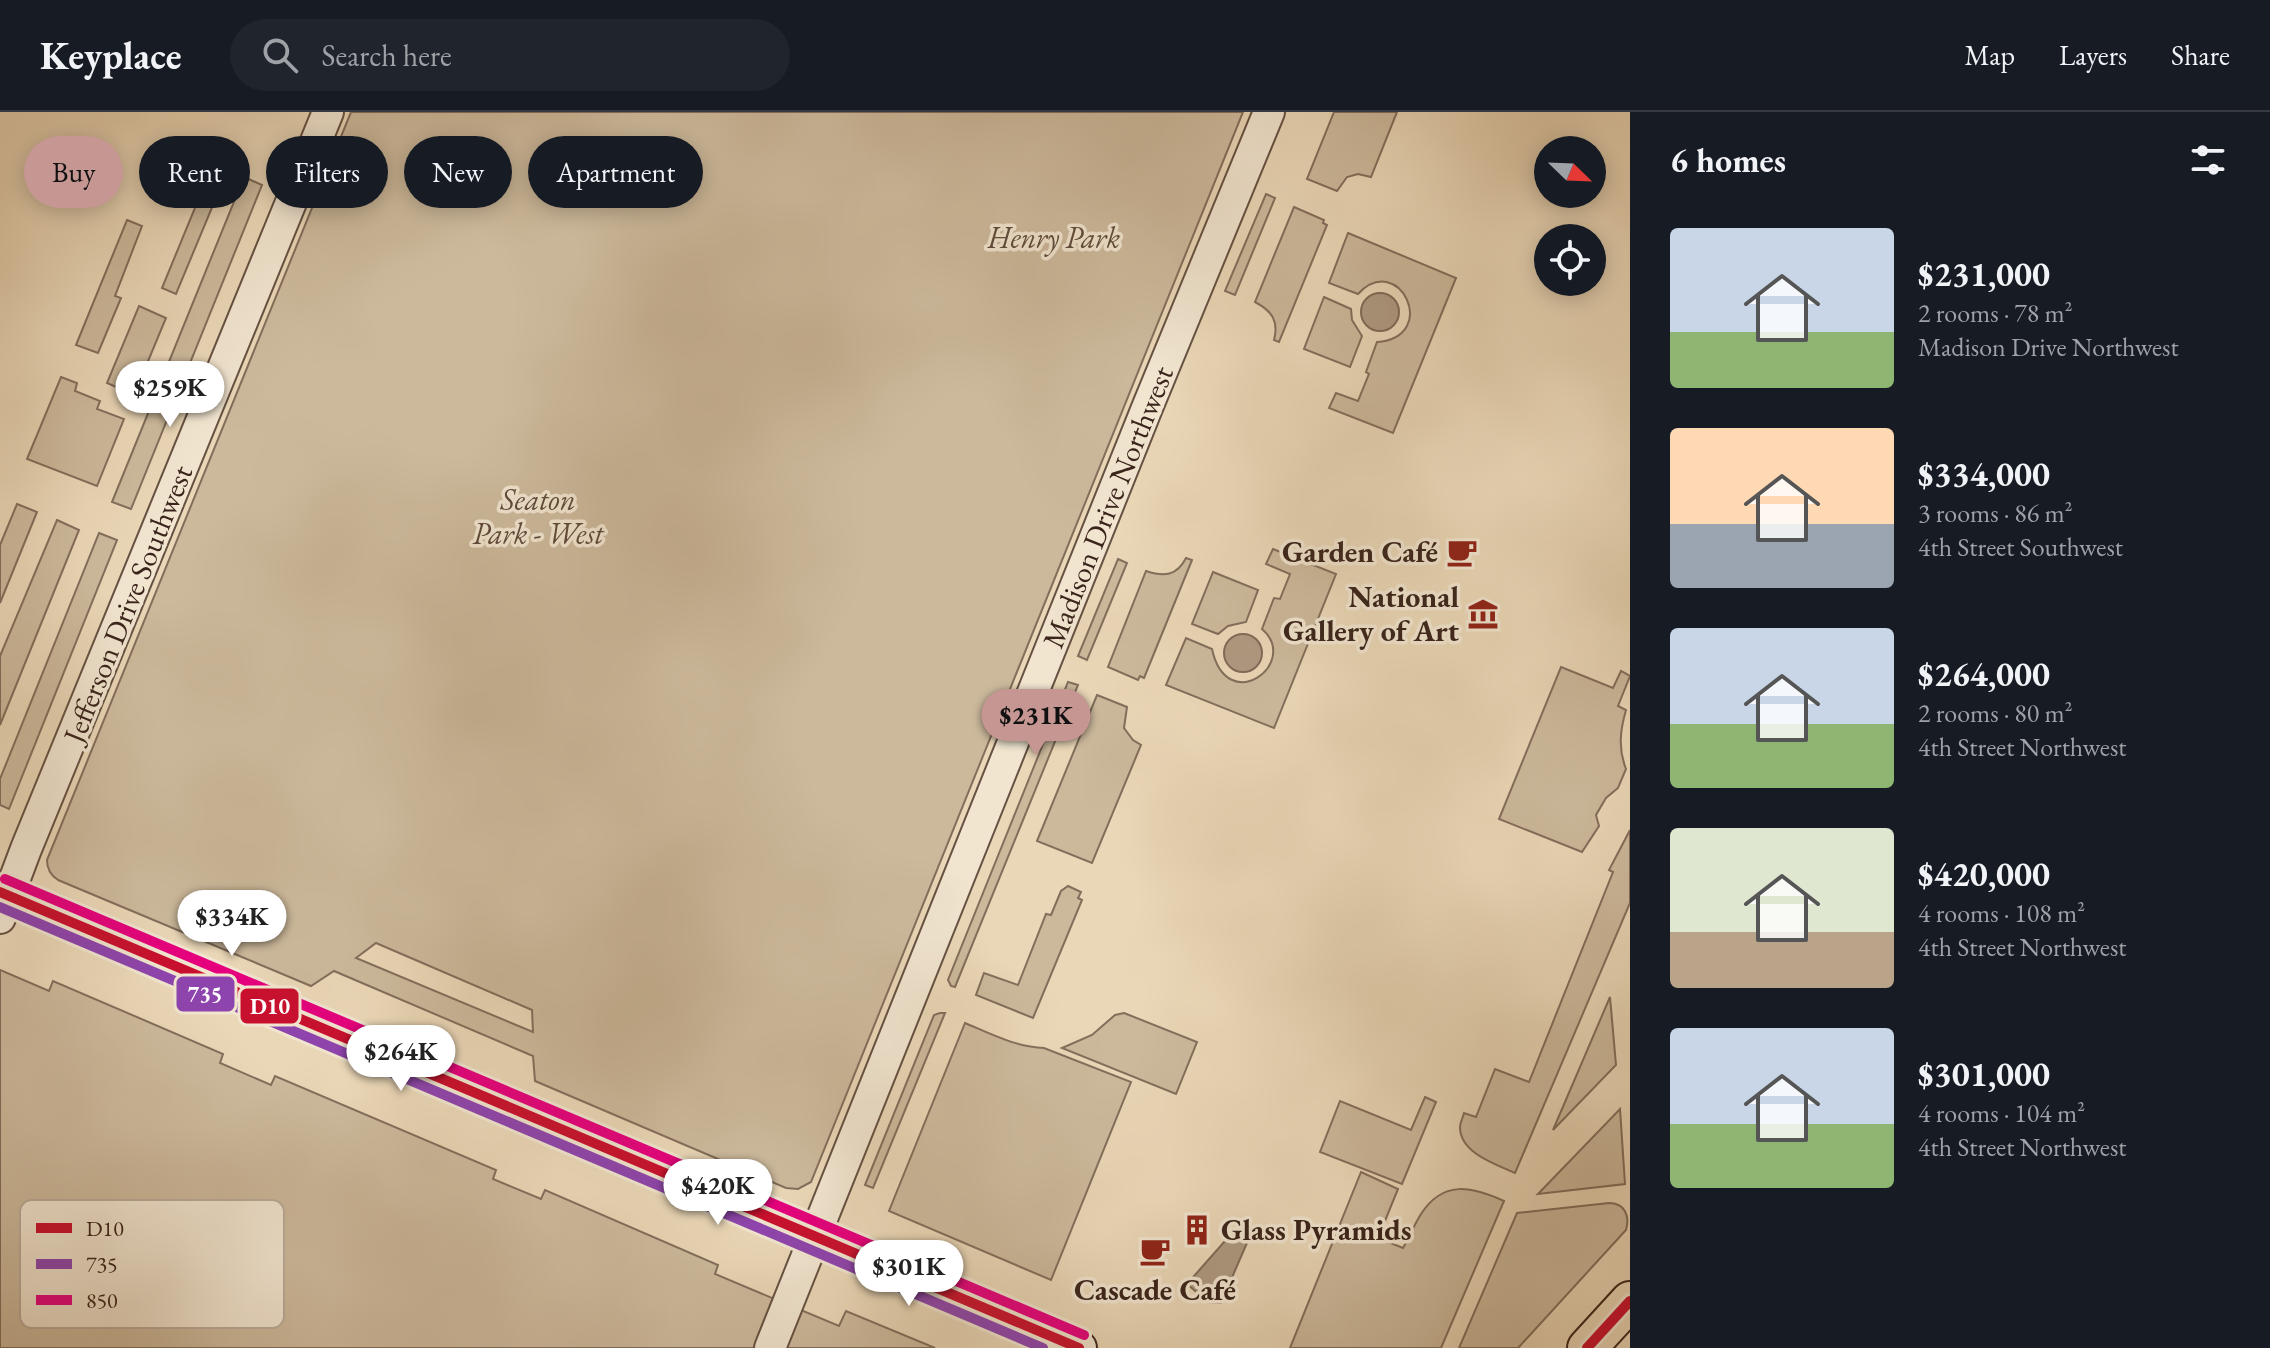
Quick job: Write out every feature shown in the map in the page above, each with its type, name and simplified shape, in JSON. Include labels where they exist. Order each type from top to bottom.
[{"type":"main road","points":[[3,902],[274,1008],[1079,1348]]},
{"type":"main road","points":[[1587,1348],[1630,1301]]},
{"type":"street","name":"Jefferson Drive Southwest","points":[[3,902],[328,112]]},
{"type":"street","name":"Madison Drive Northwest","points":[[770,1348],[1269,112]]},
{"type":"green space","name":"Seaton Park - West","points":[[351,112],[1243,112],[811,1182],[798,1189],[786,1188],[535,1081],[533,1056],[334,971],[311,986],[58,880],[47,860],[312,208],[388,208],[388,136],[341,136]],"holes":[[[376,943],[532,1010],[533,1032],[356,958]]]},
{"type":"green space","points":[[1334,112],[1397,112],[1371,177],[1358,174],[1347,177],[1337,191],[1307,179]]},
{"type":"green space","points":[[250,180],[262,185],[131,509],[112,502],[231,208],[250,208]]},
{"type":"green space","points":[[1266,194],[1275,198],[1235,295],[1225,291]]},
{"type":"green space","points":[[1294,207],[1324,220],[1323,223],[1327,225],[1279,342],[1274,340],[1276,327],[1273,317],[1255,302]]},
{"type":"green space","points":[[195,208],[212,208],[176,294],[162,288]]},
{"type":"green space","points":[[127,220],[142,226],[115,296],[121,298],[98,353],[76,345]]},
{"type":"green space","points":[[1348,233],[1456,278],[1393,433],[1329,408],[1336,393],[1358,401],[1377,342],[1396,337],[1407,326],[1410,313],[1407,300],[1399,289],[1387,282],[1373,283],[1358,294],[1329,283]]},
{"type":"green space","points":[[1324,297],[1351,309],[1352,320],[1362,336],[1350,367],[1304,349]]},
{"type":"green space","points":[[139,306],[166,318],[134,395],[107,383]]},
{"type":"green space","points":[[61,377],[77,383],[75,391],[100,401],[97,409],[124,419],[97,486],[27,459]]},
{"type":"green space","points":[[17,504],[37,512],[0,603],[0,545]]},
{"type":"green space","points":[[57,520],[79,530],[0,725],[0,656]]},
{"type":"green space","points":[[99,533],[117,540],[9,809],[0,805],[0,779]]},
{"type":"green space","points":[[1273,549],[1336,574],[1274,728],[1166,685],[1186,638],[1212,649],[1220,669],[1232,680],[1245,682],[1257,678],[1267,668],[1273,656],[1272,642],[1262,629],[1274,598],[1280,599],[1290,574],[1266,564]]},
{"type":"green space","points":[[1186,558],[1192,560],[1144,678],[1140,676],[1138,680],[1108,667],[1146,571],[1169,574]]},
{"type":"green space","points":[[1118,559],[1127,563],[1087,660],[1078,656]]},
{"type":"green space","points":[[1213,572],[1258,590],[1246,622],[1228,626],[1218,634],[1192,624]]},
{"type":"green space","points":[[1561,667],[1613,688],[1621,671],[1630,676],[1618,706],[1626,710],[1621,740],[1626,769],[1618,788],[1606,798],[1596,815],[1599,826],[1582,852],[1499,819]]},
{"type":"green space","points":[[1068,682],[1078,685],[955,987],[951,986],[948,980]]},
{"type":"green space","points":[[1097,695],[1127,707],[1124,728],[1141,745],[1092,863],[1037,841]]},
{"type":"green space","points":[[1630,830],[1630,903],[1515,1173],[1472,1151],[1466,1144],[1460,1127],[1464,1113],[1476,1117],[1495,1069],[1529,1082],[1613,872],[1609,870]]},
{"type":"green space","points":[[1068,886],[1081,892],[1078,898],[1082,900],[1033,1018],[976,995],[984,973],[1018,985],[1046,914],[1051,915],[1061,891]]},
{"type":"green space","points":[[0,970],[49,991],[53,981],[223,1054],[220,1063],[271,1085],[275,1076],[496,1170],[493,1179],[541,1199],[545,1190],[718,1265],[715,1274],[839,1326],[846,1311],[935,1348],[0,1348]]},
{"type":"green space","points":[[1610,997],[1616,1065],[1553,1130]]},
{"type":"green space","points":[[945,1013],[873,1188],[865,1185],[934,1015]]},
{"type":"green space","points":[[1124,1013],[1197,1042],[1176,1094],[1062,1048],[1092,1035],[1115,1015]]},
{"type":"green space","points":[[965,1023],[1014,1043],[1044,1048],[1131,1082],[1051,1280],[889,1211]]},
{"type":"green space","points":[[1425,1097],[1436,1102],[1402,1184],[1320,1152],[1340,1101],[1411,1130]]},
{"type":"green space","points":[[1620,1109],[1625,1184],[1538,1194]]},
{"type":"green space","points":[[1361,1172],[1398,1189],[1378,1238],[1403,1248],[1418,1218],[1430,1203],[1448,1191],[1469,1190],[1504,1201],[1441,1348],[1290,1348]]},
{"type":"green space","points":[[1609,1203],[1619,1205],[1625,1211],[1626,1230],[1518,1348],[1459,1348],[1517,1213]]},
{"type":"shaded area","points":[[1380,293],[1393,299],[1399,312],[1393,325],[1380,331],[1367,325],[1361,312],[1367,299]]},
{"type":"shaded area","points":[[1243,634],[1256,640],[1262,653],[1256,666],[1243,672],[1230,666],[1224,653],[1230,640]]},
{"type":"shaded area","points":[[1240,1224],[1253,1229],[1221,1303],[1208,1302],[1187,1284]]},
{"type":"transit line","name":"850","points":[[5,879],[1084,1335]]},
{"type":"transit line","name":"D10","points":[[0,892],[1079,1348]]},
{"type":"transit line","name":"735","points":[[0,907],[1043,1348]]},
{"type":"transit line","name":"D10","points":[[1587,1348],[1630,1301]]},
{"type":"place","name":"Garden Café","points":[[1462,552]]},
{"type":"place","name":"National Gallery of Art","points":[[1483,614]]},
{"type":"place","name":"Glass Pyramids","points":[[1197,1230]]},
{"type":"place","name":"Cascade Café","points":[[1155,1251]]},
{"type":"park label","name":"Henry Park","points":[[1054,238]]}]
